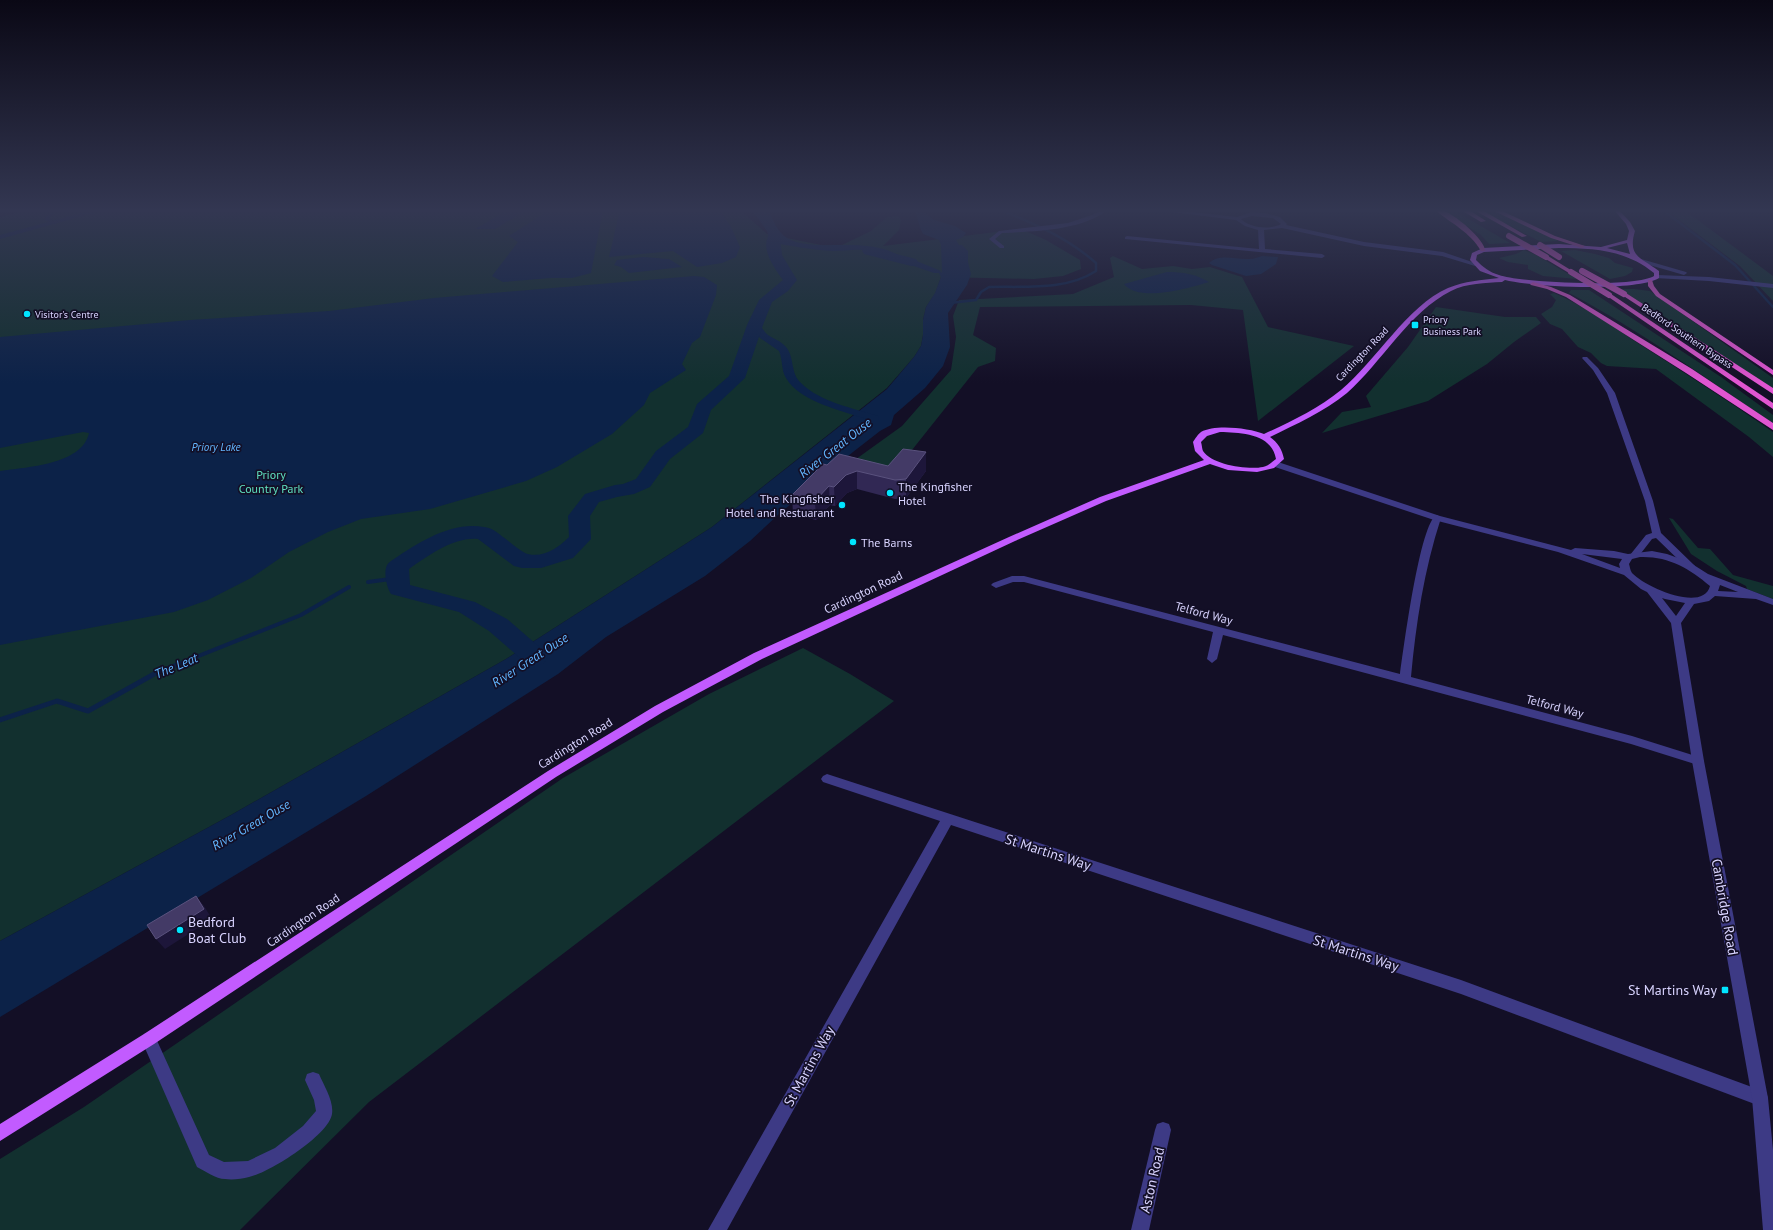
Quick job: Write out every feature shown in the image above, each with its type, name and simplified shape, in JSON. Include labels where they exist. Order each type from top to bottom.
[{"type":"highway","name":"Bedford Southern Bypass","points":[[1563,267],[1609,295],[1773,407]]},
{"type":"highway","name":"Bedford Southern Bypass","points":[[1577,267],[1624,294],[1773,392]]},
{"type":"highway","points":[[1650,281],[1651,286],[1658,296],[1773,373]]},
{"type":"highway","points":[[1533,284],[1549,288],[1568,296],[1689,371],[1773,427]]},
{"type":"main road","points":[[1480,267],[1486,271],[1516,281],[1533,284],[1581,284],[1650,281],[1657,277],[1657,272],[1650,267]]},
{"type":"main road","name":"Cardington Road","points":[[1472,281],[1486,271]]},
{"type":"main road","name":"Cardington Road","points":[[1264,437],[1316,410],[1343,392],[1362,375],[1429,301],[1441,292],[1472,281],[1516,281]]},
{"type":"main road","points":[[1220,430],[1251,432],[1264,437],[1274,444],[1280,451],[1280,459],[1275,464],[1265,469],[1249,471],[1228,468],[1210,461],[1199,451],[1197,442],[1204,434],[1220,430]]},
{"type":"main road","name":"Cardington Road","points":[[0,1133],[149,1039],[552,774],[659,709],[758,656],[1012,539],[1102,499],[1210,461]]},
{"type":"street","points":[[1665,267],[1709,279]]},
{"type":"street","points":[[1657,277],[1709,279],[1773,286]]},
{"type":"street","points":[[1275,464],[1438,518],[1561,550],[1627,573],[1638,584],[1652,592],[1691,601],[1706,599],[1713,593],[1714,584],[1690,566],[1657,534],[1649,502],[1611,393],[1596,369],[1585,358]]},
{"type":"street","points":[[1405,679],[1417,586],[1427,545],[1438,518]]},
{"type":"street","points":[[1627,573],[1624,564],[1649,537],[1657,534]]},
{"type":"street","points":[[1561,550],[1632,556],[1660,555],[1690,566]]},
{"type":"street","points":[[1705,576],[1773,602]]},
{"type":"street","name":"Telford Way","points":[[996,585],[1012,579],[1024,579],[1632,740],[1698,761]]},
{"type":"street","name":"Cambridge Road","points":[[1652,592],[1676,623],[1698,761],[1760,1098],[1772,1230]]},
{"type":"street","points":[[1713,593],[1757,597]]},
{"type":"street","points":[[1676,623],[1691,601]]},
{"type":"street","points":[[1212,659],[1219,630]]},
{"type":"street","name":"St Martins Way","points":[[827,779],[1462,987],[1760,1098]]},
{"type":"street","name":"St Martins Way","points":[[717,1230],[948,819]]},
{"type":"street","points":[[149,1039],[204,1161],[223,1171],[249,1169],[280,1154],[310,1132],[324,1114],[322,1100],[313,1080]]},
{"type":"street","name":"Aston Road","points":[[1140,1230],[1163,1130]]},
{"type":"green space","name":"Priory Country Park","points":[[0,267],[1081,267],[1081,269],[1063,276],[1034,279],[941,277],[935,294],[926,307],[923,320],[921,346],[914,357],[887,388],[712,527],[506,659],[231,815],[0,941]]},
{"type":"green space","points":[[1112,267],[1138,267],[1142,269],[1182,267],[1192,269],[1211,267],[1242,277],[1268,327],[1354,346],[1258,421],[1243,310],[1191,305],[980,307],[973,335],[996,348],[995,361],[978,367],[912,450],[886,477],[845,467],[902,426],[951,370],[956,337],[953,316],[959,300],[1073,294],[1114,277]]},
{"type":"green space","points":[[1528,267],[1557,267],[1577,279],[1543,276],[1528,269]]},
{"type":"green space","points":[[1590,267],[1633,268],[1632,272],[1625,276],[1610,279]]},
{"type":"green space","points":[[1741,267],[1761,267],[1773,276],[1773,301]]},
{"type":"green space","points":[[1620,289],[1650,291],[1773,378],[1773,389]]},
{"type":"green space","points":[[1571,290],[1589,290],[1721,377],[1773,415],[1773,423],[1647,339],[1569,293]]},
{"type":"green space","points":[[1554,293],[1575,303],[1604,321],[1773,432],[1773,457],[1749,437],[1656,369],[1607,366],[1601,363],[1591,353],[1578,347],[1562,329],[1550,324],[1541,314],[1552,307],[1556,300],[1550,294]]},
{"type":"green space","points":[[1436,307],[1505,317],[1536,317],[1541,323],[1487,364],[1428,401],[1322,433],[1342,412],[1371,407],[1366,396],[1408,347]]},
{"type":"green space","points":[[1669,518],[1673,519],[1698,548],[1710,549],[1733,575],[1773,586],[1773,599],[1747,589],[1746,586],[1717,571],[1691,554]]},
{"type":"green space","points":[[803,648],[894,701],[369,1102],[240,1230],[0,1230],[0,1159],[84,1107],[563,778],[709,694]]},
{"type":"water","points":[[499,267],[592,267],[591,273],[572,278],[551,278],[503,282],[492,276]]},
{"type":"water","points":[[622,267],[678,267],[629,273]]},
{"type":"water","name":"River Great Ouse","points":[[942,267],[969,267],[971,274],[967,285],[948,313],[950,347],[943,366],[925,388],[894,415],[891,425],[880,431],[853,452],[779,514],[750,541],[705,576],[606,637],[558,674],[366,796],[0,1017],[0,941],[231,815],[506,659],[712,527],[887,389],[914,357],[921,346],[923,320],[926,307],[935,293],[941,277],[939,273],[942,272]]},
{"type":"water","points":[[1219,267],[1271,267],[1261,274],[1246,276]]},
{"type":"water","points":[[1167,272],[1189,274],[1209,282],[1189,288],[1152,293],[1141,293],[1131,290],[1124,284]]},
{"type":"water","name":"Priory Lake","points":[[694,276],[704,277],[717,285],[716,295],[700,337],[692,343],[682,364],[686,370],[650,393],[644,405],[612,434],[557,467],[526,481],[430,509],[361,519],[328,532],[289,552],[251,578],[208,600],[174,612],[0,645],[0,471],[38,466],[65,458],[76,452],[84,444],[89,433],[83,432],[0,448],[0,337],[190,320],[329,311],[434,298]]},
{"type":"building","points":[[903,449],[926,452],[906,479],[895,480],[857,471],[846,475],[834,487],[829,486],[815,501],[792,495],[823,464],[827,465],[839,454],[888,466]]},
{"type":"building","points":[[196,896],[204,909],[156,939],[147,925]]},
{"type":"waterway","name":"River Great Ouse","points":[[535,657],[498,625],[467,607],[399,589],[397,567],[422,550],[451,536],[473,532],[484,533],[522,561],[541,561],[565,553],[580,539],[579,516],[592,498],[615,491],[627,490],[643,483],[663,455],[696,429],[703,408],[737,378],[755,325],[766,300],[783,288],[790,280],[781,267]]},
{"type":"waterway","points":[[927,267],[937,271]]},
{"type":"waterway","points":[[950,303],[976,300],[981,292],[989,287],[1031,287],[1058,285],[1071,282],[1096,271],[1096,267]]},
{"type":"waterway","points":[[1737,267],[1773,307]]},
{"type":"waterway","name":"River Great Ouse","points":[[755,325],[764,336],[784,351],[787,358],[790,377],[798,387],[807,393],[842,408],[874,418]]},
{"type":"waterway","points":[[368,582],[398,578]]},
{"type":"waterway","name":"The Leat","points":[[171,667],[301,615],[349,587]]},
{"type":"waterway","name":"The Leat","points":[[0,720],[57,701],[88,711],[156,673],[174,666]]},
{"type":"place","name":"Visitor's Centre","points":[[27,314]]},
{"type":"place","name":"Priory Business Park","points":[[1415,325]]},
{"type":"place","name":"The Kingfisher Hotel","points":[[890,493]]},
{"type":"place","name":"The Kingfisher Hotel and Restuarant","points":[[842,505]]},
{"type":"place","name":"The Barns","points":[[853,542]]},
{"type":"place","name":"Bedford Boat Club","points":[[180,930]]},
{"type":"place","name":"St Martins Way","points":[[1725,990]]}]
